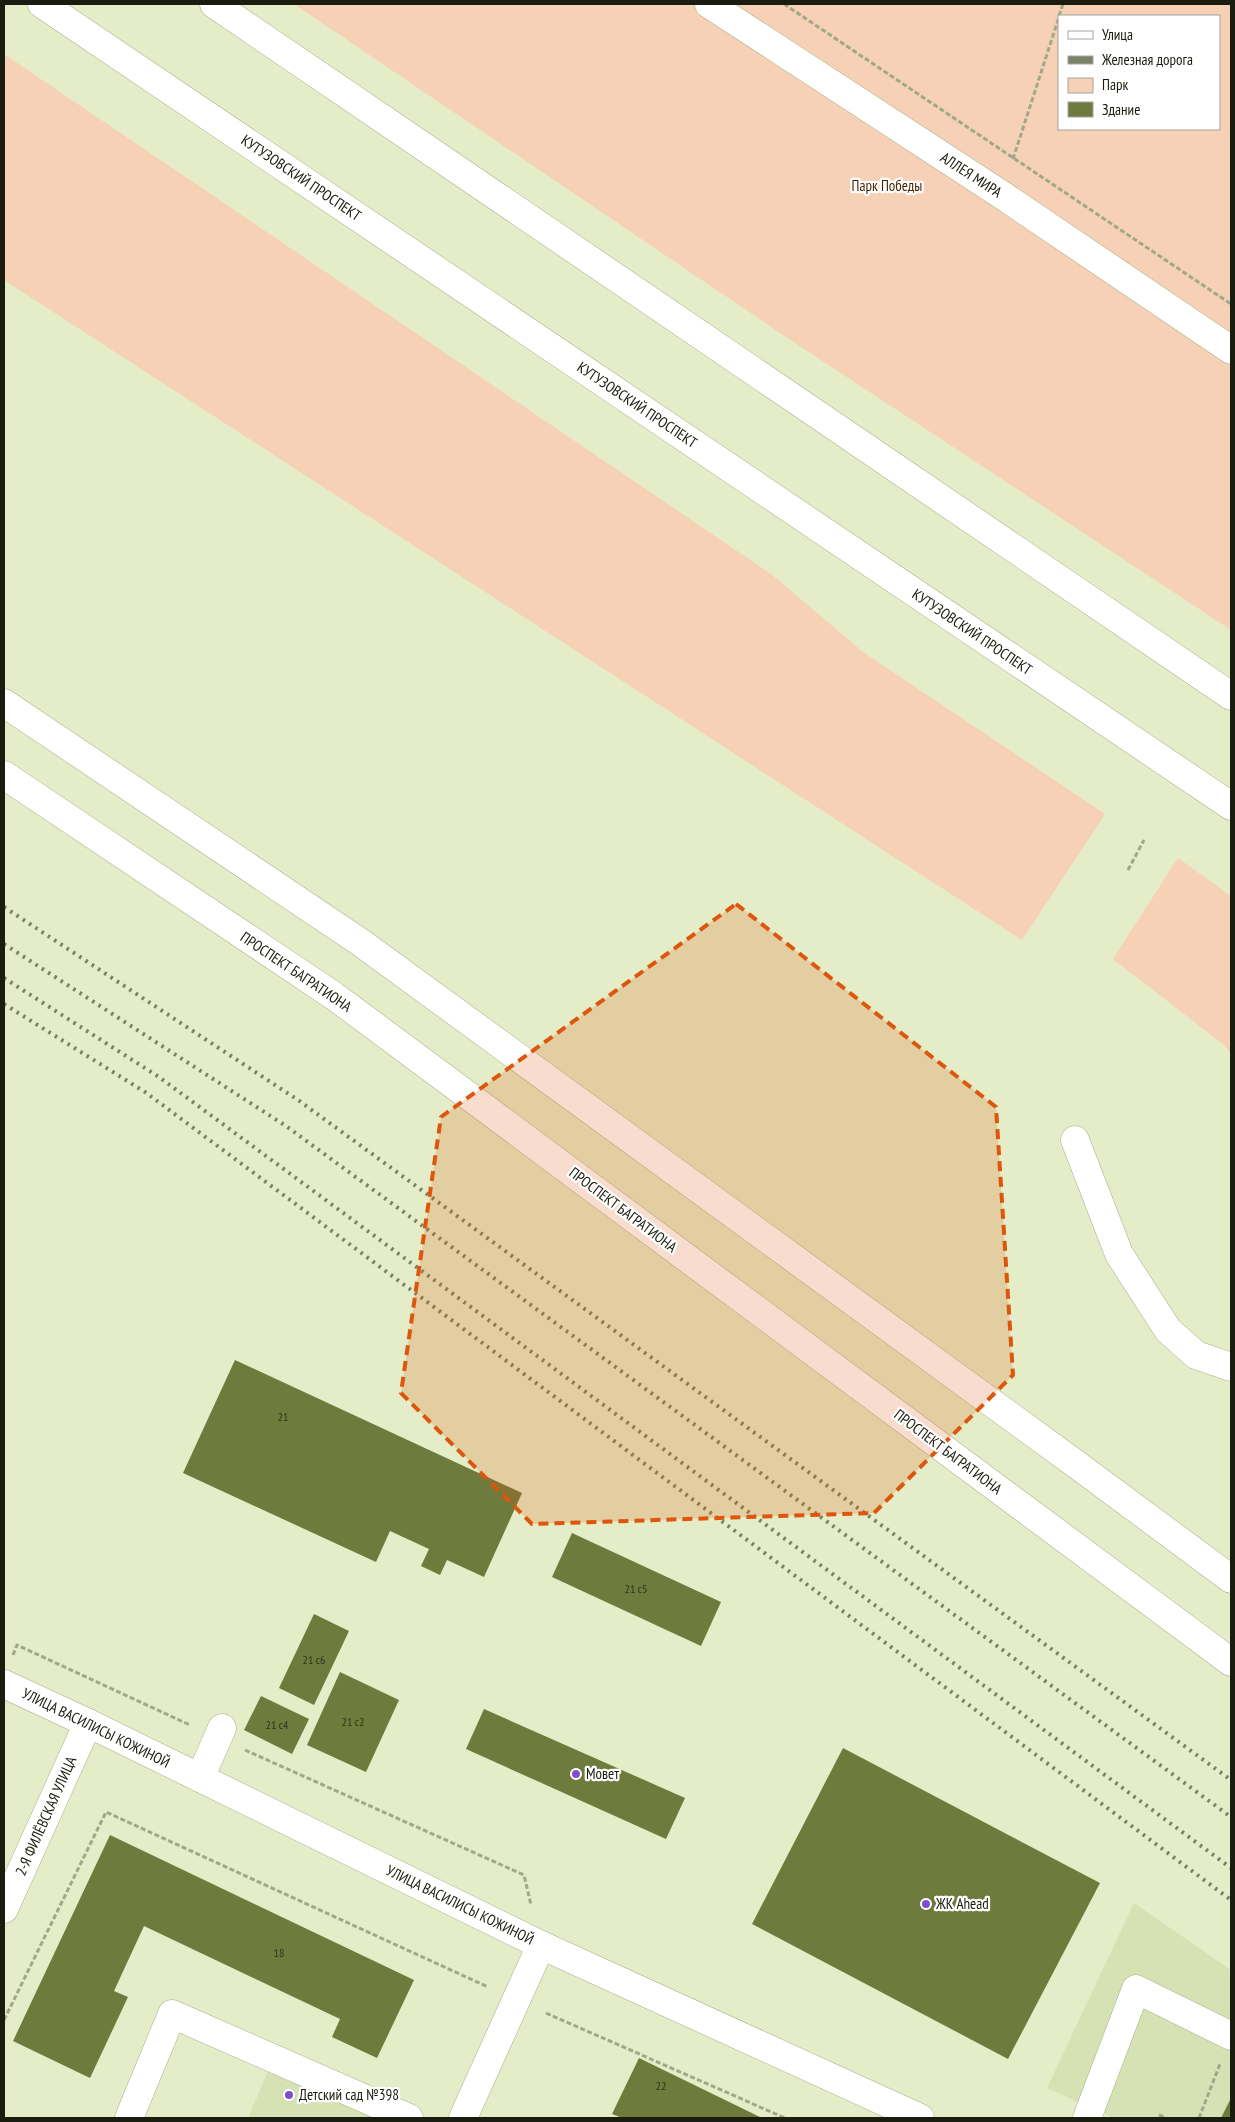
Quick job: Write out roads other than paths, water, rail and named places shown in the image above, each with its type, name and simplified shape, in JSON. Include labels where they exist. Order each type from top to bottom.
[{"type":"main road","name":"КУТУЗОВСКИЙ ПРОСПЕКТ","points":[[42,4],[1231,806]]},
{"type":"main road","points":[[214,4],[1231,696]]},
{"type":"main road","name":"АЛЛЕЯ МИРА","points":[[709,4],[1002,195],[1231,350]]},
{"type":"main road","points":[[4,703],[360,942],[1231,1579]]},
{"type":"main road","name":"ПРОСПЕКТ БАГРАТИОНА","points":[[4,775],[334,996],[1231,1662]]},
{"type":"main road","points":[[1076,1140],[1119,1254],[1168,1330],[1196,1354],[1231,1367]]},
{"type":"main road","name":"УЛИЦА ВАСИЛИСЫ КОЖИНОЙ","points":[[4,1684],[88,1723],[541,1945],[920,2118]]},
{"type":"main road","name":"2-Я ФИЛЁВСКАЯ УЛИЦА","points":[[4,1909],[88,1723]]},
{"type":"main road","points":[[200,1778],[220,1733]]},
{"type":"main road","points":[[463,2118],[541,1945]]},
{"type":"main road","points":[[1087,2118],[1136,1989],[1231,2036]]},
{"type":"main road","points":[[129,2118],[172,2014],[410,2118]]},
{"type":"railway","points":[[4,907],[298,1100],[1231,1780]]},
{"type":"railway","points":[[4,944],[286,1126],[1231,1817]]},
{"type":"railway","points":[[4,978],[159,1077],[1231,1868]]},
{"type":"railway","points":[[4,1004],[145,1092],[1231,1900]]},
{"type":"place","name":"Мовет","points":[[576,1774]]},
{"type":"place","name":"ЖК Ahead","points":[[926,1904]]},
{"type":"place","name":"Детский сад №398","points":[[289,2095]]},
{"type":"park label","name":"Парк Победы","points":[[887,186]]}]
